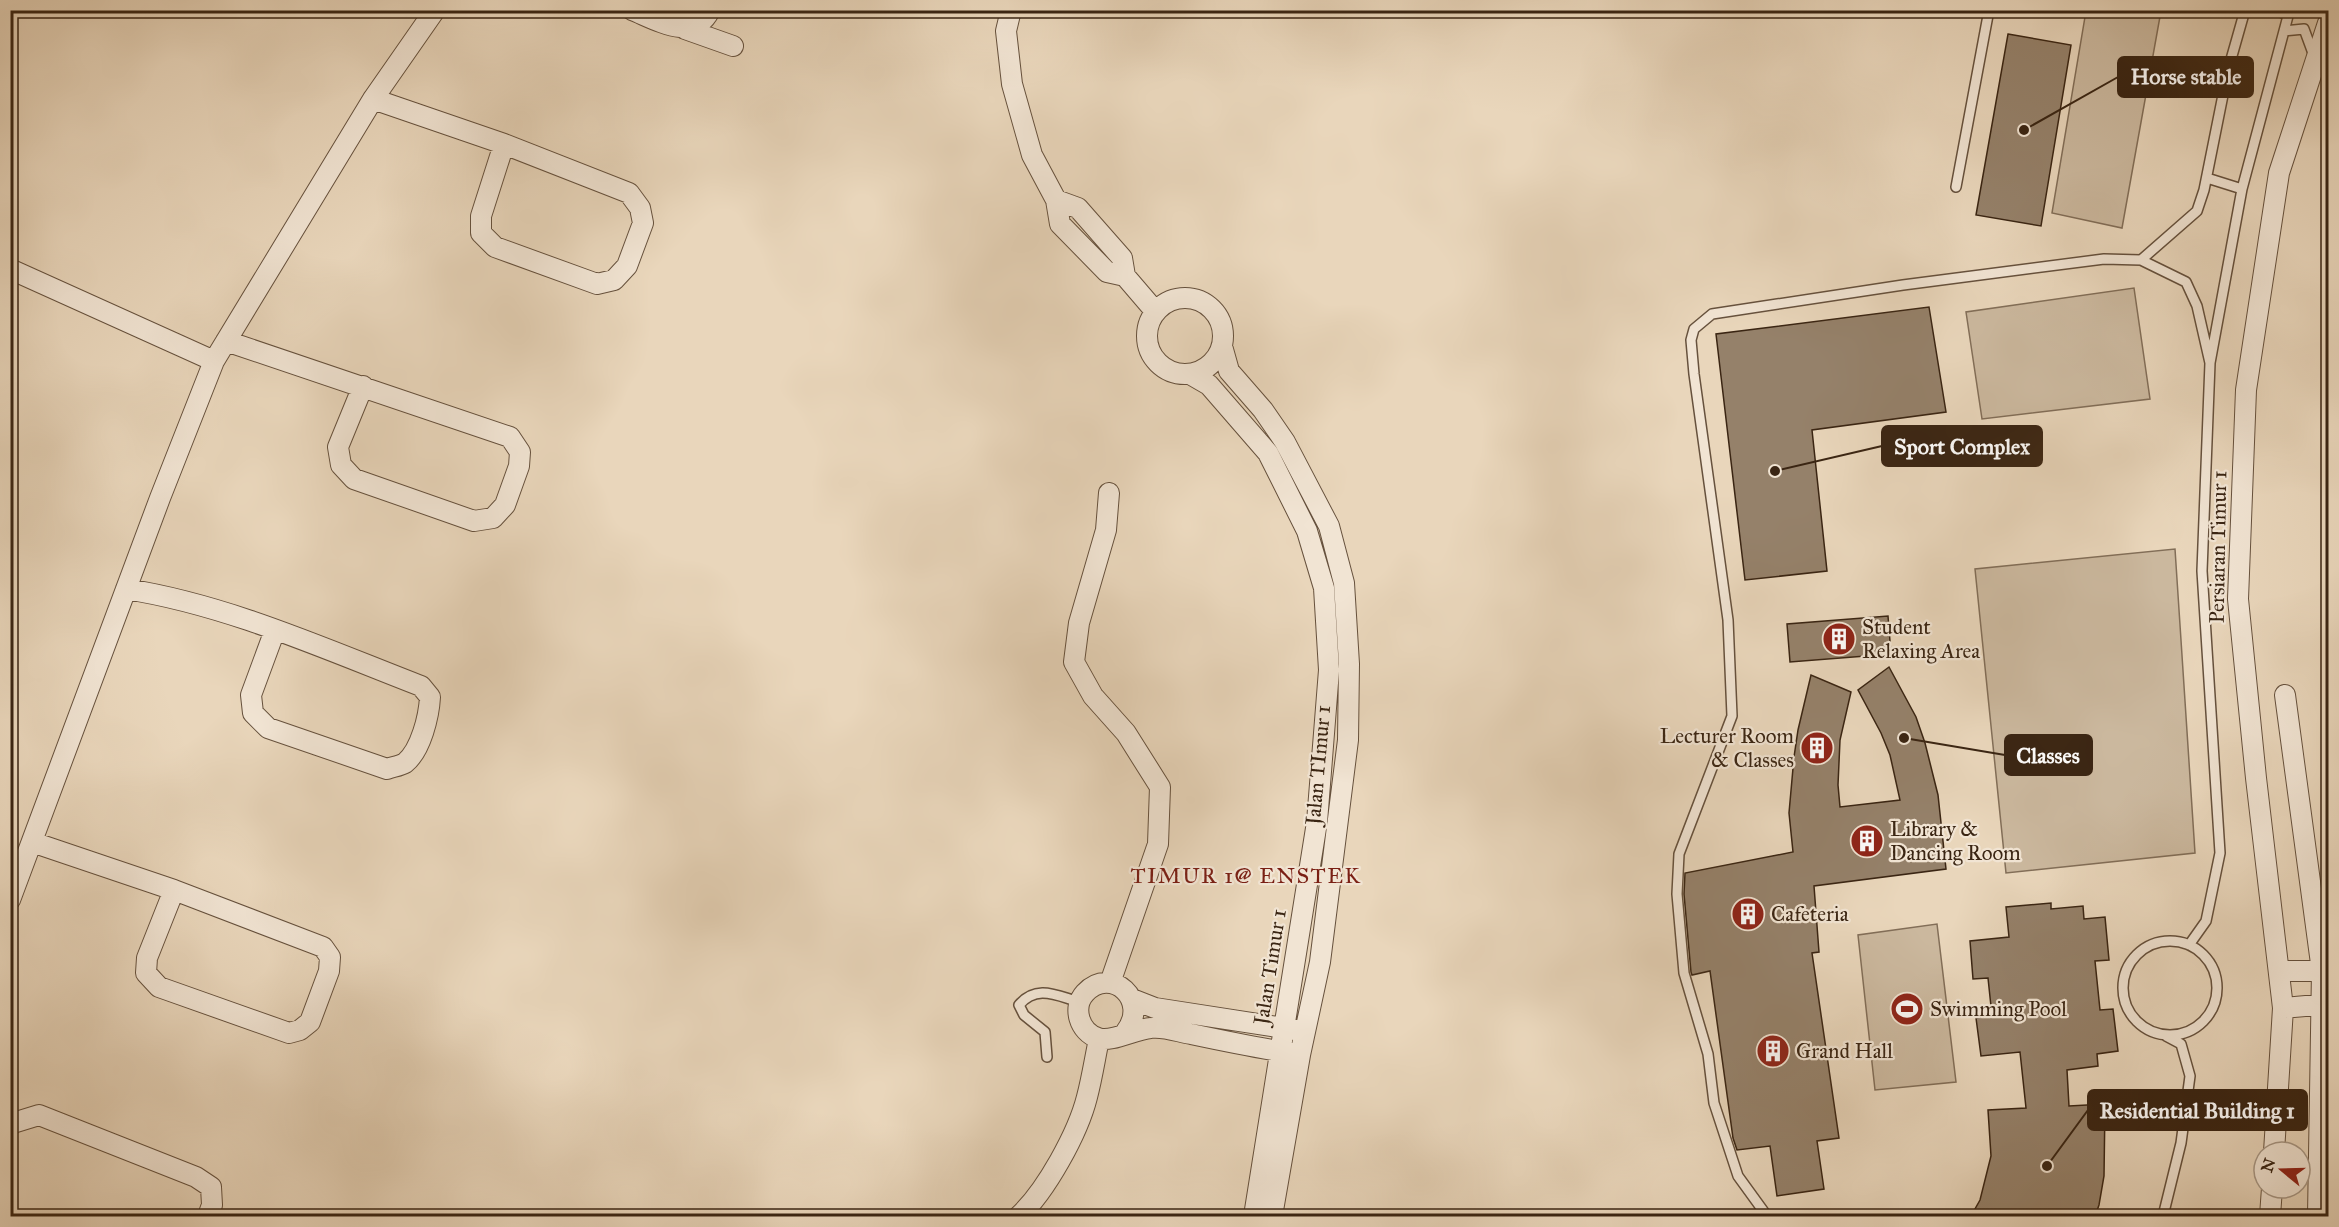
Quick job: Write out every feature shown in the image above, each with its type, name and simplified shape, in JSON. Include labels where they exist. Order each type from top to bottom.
[{"type":"street","points":[[10,900],[214,361],[373,99],[435,10]]},
{"type":"street","points":[[632,10],[733,46]]},
{"type":"street","points":[[685,30],[697,26],[710,10]]},
{"type":"street","points":[[1011,10],[1006,31],[1012,84],[1032,155],[1056,200],[1078,208],[1122,258],[1125,276],[1155,311]]},
{"type":"street","name":"Persiaran Timur 1","points":[[2275,1140],[2283,1008],[2238,599],[2246,390],[2279,173],[2328,23]]},
{"type":"street","points":[[373,99],[504,144],[628,193],[640,208],[643,223],[627,266],[614,280],[597,284],[495,248],[481,233],[481,216],[504,144]]},
{"type":"street","points":[[10,269],[214,361]]},
{"type":"street","points":[[1181,297],[1196,298],[1209,306],[1219,317],[1223,331],[1222,346],[1211,364],[1190,374],[1177,374],[1165,369],[1152,354],[1146,335],[1155,311],[1167,302],[1181,297]]},
{"type":"street","points":[[226,341],[363,386],[510,437],[520,452],[519,466],[506,505],[493,518],[474,520],[354,479],[341,465],[338,447],[363,386]]},
{"type":"street","name":"Jalan TImur 1","points":[[1222,346],[1229,371],[1263,410],[1284,442],[1329,526],[1344,583],[1349,664],[1348,740],[1320,962],[1300,1055],[1272,1216]]},
{"type":"street","name":"Jalan Timur 1","points":[[1190,374],[1209,385],[1268,453],[1307,531],[1324,588],[1329,670],[1317,822],[1254,1216]]},
{"type":"street","points":[[1109,494],[1106,530],[1079,623],[1074,662],[1093,696],[1126,733],[1160,787],[1158,843],[1110,983]]},
{"type":"street","points":[[126,589],[169,596],[275,630],[421,686],[430,697],[429,714],[414,752],[403,764],[387,769],[268,728],[253,713],[250,695],[275,630]]},
{"type":"street","points":[[2285,695],[2314,910],[2325,971],[2325,1096],[2318,1216]]},
{"type":"street","points":[[32,842],[174,890],[323,947],[330,957],[329,971],[310,1022],[300,1030],[289,1033],[159,987],[146,973],[147,958],[174,890]]},
{"type":"street","points":[[2314,910],[2328,929]]},
{"type":"street","points":[[2279,971],[2325,971]]},
{"type":"street","points":[[1300,1055],[1153,1027],[1125,1033],[1108,1040],[1099,1039],[1090,1035],[1080,1020],[1080,1002],[1092,987],[1110,983],[1119,986],[1132,999],[1155,1008],[1305,1031]]},
{"type":"street","points":[[1125,1033],[1134,1017],[1132,999]]},
{"type":"street","points":[[2283,1008],[2325,1004]]},
{"type":"street","points":[[1019,1216],[1028,1209],[1053,1173],[1072,1135],[1086,1100],[1099,1039]]},
{"type":"street","points":[[10,1126],[39,1115],[196,1178],[211,1187],[212,1205],[208,1216]]},
{"type":"street","points":[[2270,1216],[2271,1200]]},
{"type":"lane","points":[[1956,187],[1989,10]]},
{"type":"lane","points":[[2052,10],[2064,12],[2064,10]]},
{"type":"lane","points":[[2141,260],[2197,211],[2207,178],[2228,70],[2245,10]]},
{"type":"lane","points":[[2189,945],[2206,921],[2220,853],[2202,571],[2210,363],[2242,189],[2288,16],[2277,10]]},
{"type":"lane","points":[[2284,31],[2304,29],[2315,58]]},
{"type":"lane","points":[[2207,178],[2242,189]]},
{"type":"lane","points":[[1767,1216],[1738,1176],[1714,1103],[1708,1054],[1684,973],[1677,894],[1679,854],[1732,716],[1728,620],[1693,363],[1691,340],[1694,330],[1712,314],[1723,312],[1903,285],[2104,259],[2141,260],[2186,282],[2197,306],[2210,363]]},
{"type":"lane","points":[[2163,1216],[2181,1143],[2190,1076],[2181,1044],[2149,1030],[2136,1021],[2127,1008],[2123,992],[2124,976],[2131,961],[2142,950],[2157,942],[2173,941],[2189,945],[2211,964],[2216,978],[2217,993],[2213,1007],[2205,1020],[2179,1035],[2164,1035]]},
{"type":"lane","points":[[1047,1057],[1045,1032],[1024,1015],[1019,1005],[1025,998],[1041,992],[1080,1002]]},
{"type":"shaded area","points":[[2086,11],[2161,11],[2122,228],[2052,213]]},
{"type":"shaded area","points":[[2134,288],[2150,399],[1982,419],[1966,312]]},
{"type":"shaded area","points":[[2175,549],[2195,853],[2006,873],[1975,569]]},
{"type":"shaded area","name":"Swimming Pool","points":[[1937,924],[1956,1082],[1875,1090],[1858,935]]},
{"type":"building","points":[[2008,34],[2071,45],[2041,226],[1976,215]]},
{"type":"building","points":[[1929,307],[1946,412],[1812,430],[1827,571],[1745,580],[1716,334]]},
{"type":"building","name":"Student Relaxing Area","points":[[1888,616],[1891,654],[1790,662],[1787,624]]},
{"type":"building","points":[[1889,667],[1916,717],[1925,743],[1938,795],[1946,869],[1814,886],[1819,952],[1812,953],[1839,1138],[1817,1141],[1824,1189],[1777,1196],[1770,1146],[1737,1150],[1733,1138],[1710,971],[1692,975],[1691,972],[1684,894],[1685,873],[1793,852],[1789,813],[1794,757],[1811,675],[1851,692],[1840,740],[1838,785],[1840,807],[1900,800],[1890,755],[1858,690]]},
{"type":"building","points":[[2051,903],[2051,909],[2083,906],[2084,919],[2105,917],[2109,960],[2095,961],[2100,1010],[2113,1009],[2118,1051],[2097,1054],[2098,1066],[2067,1070],[2069,1106],[2105,1104],[2104,1176],[2099,1205],[2095,1216],[1971,1216],[1980,1200],[1991,1156],[1988,1110],[2026,1108],[2020,1052],[1981,1056],[1976,1018],[1992,1016],[1988,978],[1973,979],[1970,941],[2009,937],[2006,907]]},
{"type":"place","name":"Horse stable","points":[[2024,130]]},
{"type":"place","name":"Sport Complex","points":[[1775,471]]},
{"type":"place","name":"Student Relaxing Area","points":[[1839,639]]},
{"type":"place","name":"Classes","points":[[1904,738]]},
{"type":"place","name":"Lecturer Room & Classes","points":[[1817,748]]},
{"type":"place","name":"Library & Dancing Room","points":[[1867,841]]},
{"type":"place","name":"Cafeteria","points":[[1748,914]]},
{"type":"place","name":"Swimming Pool","points":[[1907,1009]]},
{"type":"place","name":"Grand Hall","points":[[1773,1051]]},
{"type":"place","name":"Residential Building 1","points":[[2047,1166]]},
{"type":"district","name":"TIMUR 1@ ENSTEK","points":[[1246,875]]}]
